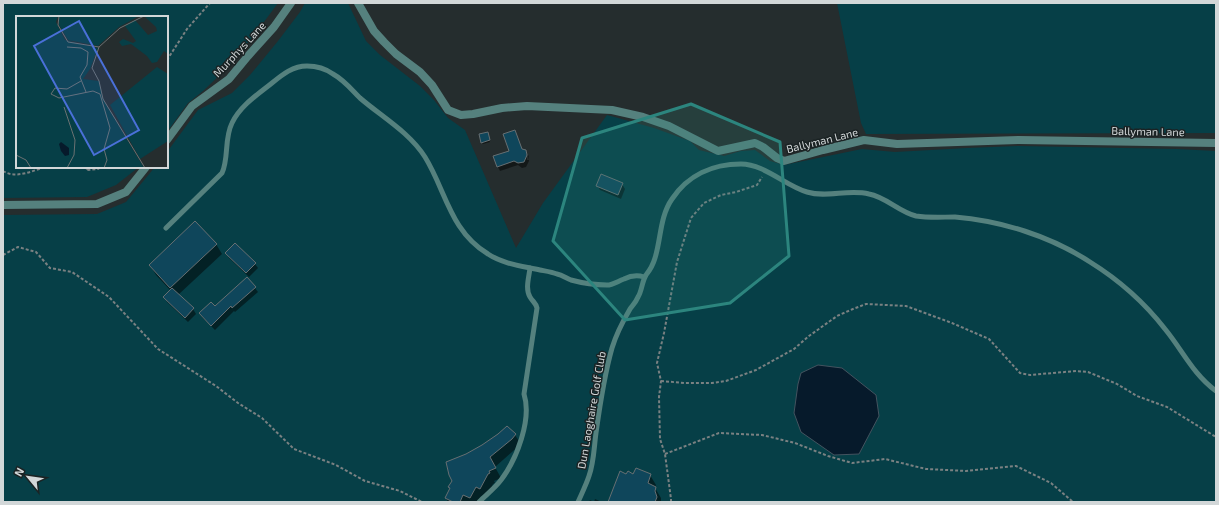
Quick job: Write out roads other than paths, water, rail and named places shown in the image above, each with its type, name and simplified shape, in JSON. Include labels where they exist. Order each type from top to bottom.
[{"type":"street","name":"Murphys Lane","points":[[168,139],[192,106],[229,79],[274,27],[291,3]]},
{"type":"street","name":"Ballyman Lane","points":[[358,3],[374,31],[384,42],[396,54],[420,72],[432,85],[448,110],[462,115],[502,108],[527,106],[612,110],[643,117],[669,126],[718,150],[755,143],[784,161],[864,140],[897,144],[1019,140],[1216,143]]},
{"type":"street","points":[[3,205],[97,204],[126,192],[145,168]]},
{"type":"lane","points":[[166,228],[222,173],[225,166],[228,137],[232,123],[240,111],[249,101],[285,73],[295,68],[308,66],[321,68],[344,81],[359,97],[396,126],[411,141],[424,156],[459,227],[469,239],[486,254],[510,264],[557,273],[572,280],[608,285],[625,278],[638,276],[644,277]]},
{"type":"lane","name":"Dun Laoghaire Golf Club","points":[[578,502],[590,475],[606,371],[613,345],[621,326],[638,298],[644,277],[650,271],[655,259],[664,215],[671,200],[682,186],[695,175],[725,165],[744,164],[765,171],[805,191],[818,194],[852,191],[868,193],[879,196],[914,216],[955,217],[1003,225],[1038,236],[1062,246],[1090,262],[1116,280],[1143,304],[1165,329],[1192,367],[1216,392]]},
{"type":"lane","points":[[479,502],[501,480],[511,464],[519,446],[525,425],[527,407],[524,394],[537,308],[536,304],[530,298],[528,290],[530,268]]}]
